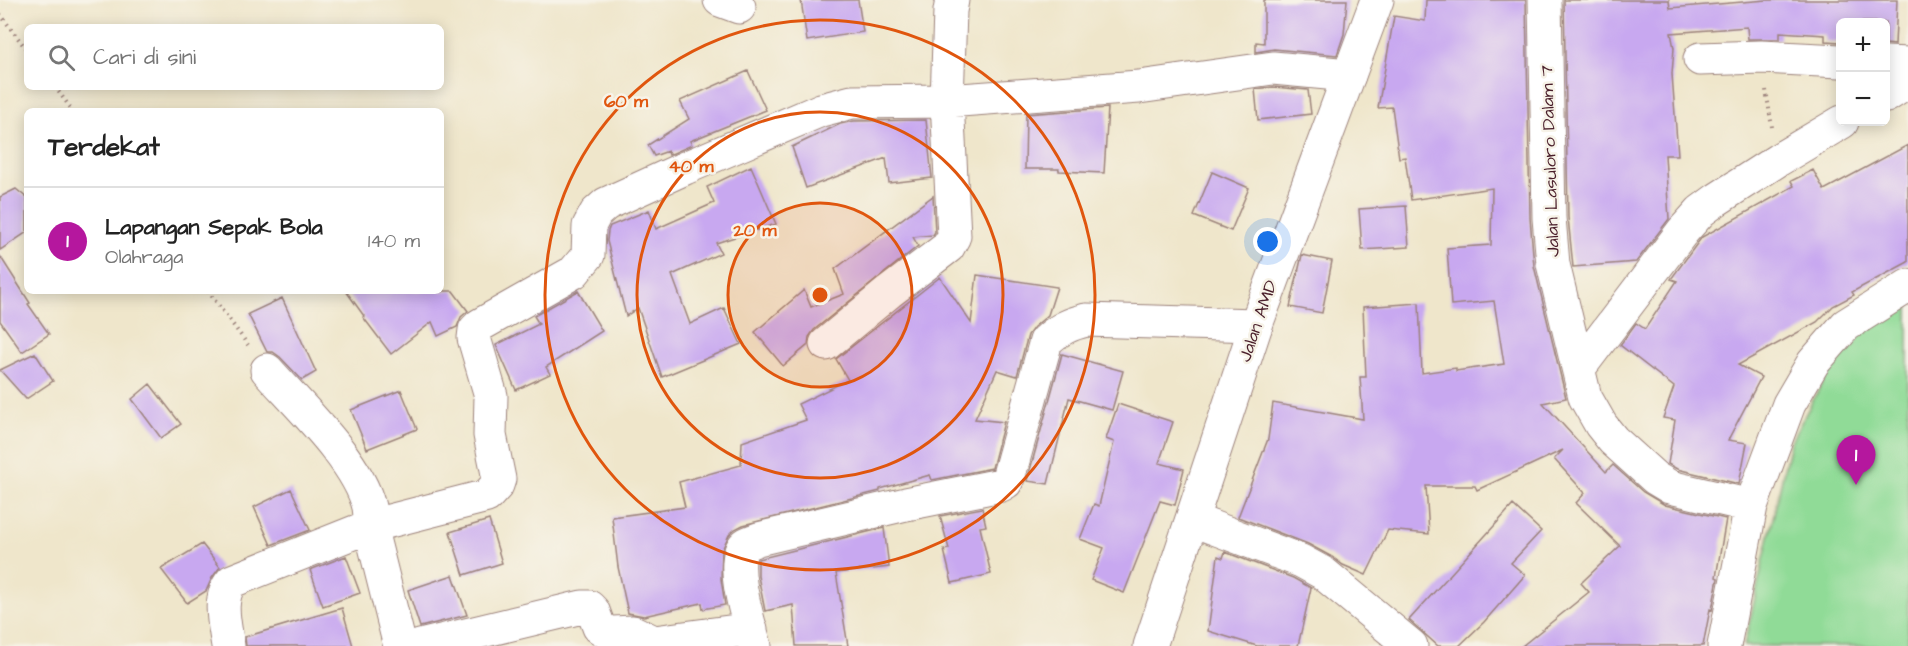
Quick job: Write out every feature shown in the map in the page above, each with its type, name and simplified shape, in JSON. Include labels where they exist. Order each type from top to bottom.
[{"type":"street","points":[[826,344],[951,243],[954,231],[947,101],[952,0]]},
{"type":"street","name":"Jalan AMD","points":[[1150,646],[1256,325],[1377,0]]},
{"type":"street","name":"Jalan Lasuloro Dalam 7","points":[[1545,0],[1549,218],[1553,264],[1585,397],[1601,425],[1613,440],[1655,478],[1670,487],[1751,506]]},
{"type":"street","points":[[1700,59],[1761,57],[1836,61]]},
{"type":"street","points":[[1890,63],[1908,64]]},
{"type":"street","points":[[228,646],[223,609],[224,595],[232,581],[370,526],[487,496],[497,485],[499,479],[490,435],[491,396],[474,338],[475,330],[574,272],[588,255],[589,226],[596,213],[606,204],[685,168],[837,105],[852,102],[947,101],[1139,87],[1273,68],[1350,75]]},
{"type":"street","points":[[1890,93],[1908,82]]},
{"type":"street","points":[[1579,368],[1683,231],[1701,211],[1778,160],[1836,126]]},
{"type":"street","points":[[1724,646],[1751,506],[1789,404],[1813,363],[1846,325],[1908,286]]},
{"type":"street","points":[[420,646],[582,607],[589,607],[593,611],[599,627],[607,632],[633,632],[654,642],[753,638],[739,579],[739,555],[745,544],[758,539],[906,504],[1001,485],[1006,482],[1046,340],[1057,331],[1070,324],[1086,320],[1256,325]]},
{"type":"street","points":[[267,369],[348,463],[361,488],[369,507],[370,526],[400,646]]},
{"type":"street","points":[[1193,520],[1323,573],[1394,640]]},
{"type":"path","points":[[0,14],[24,46]]},
{"type":"path","points":[[1761,57],[1778,160]]},
{"type":"path","points":[[57,90],[71,108]]},
{"type":"path","points":[[210,294],[267,369]]},
{"type":"green space","points":[[1908,301],[1908,646],[1744,646],[1790,443],[1844,343]]},
{"type":"building","points":[[801,0],[858,0],[863,32],[807,41]]},
{"type":"building","points":[[1264,0],[1347,0],[1344,34],[1337,55],[1274,49],[1256,52],[1256,42],[1264,43]]},
{"type":"building","points":[[1426,0],[1526,0],[1530,218],[1534,266],[1566,398],[1543,403],[1606,472],[1613,465],[1643,492],[1665,505],[1726,519],[1716,577],[1718,578],[1703,646],[1522,646],[1589,592],[1581,583],[1620,546],[1576,503],[1585,493],[1554,459],[1563,450],[1477,490],[1475,486],[1426,486],[1429,534],[1388,530],[1366,575],[1343,565],[1308,544],[1238,517],[1268,439],[1273,403],[1363,419],[1360,377],[1366,377],[1363,307],[1419,303],[1422,373],[1504,364],[1494,301],[1451,305],[1447,248],[1491,245],[1492,188],[1411,200],[1405,157],[1399,158],[1392,107],[1378,108],[1394,16],[1425,21]]},
{"type":"building","points":[[1564,0],[1669,0],[1670,8],[1767,0],[1897,0],[1895,45],[1890,44],[1890,18],[1836,18],[1836,42],[1825,41],[1825,35],[1780,32],[1780,39],[1748,39],[1747,27],[1671,33],[1674,48],[1672,74],[1678,155],[1665,155],[1669,219],[1636,262],[1573,267],[1568,217]]},
{"type":"building","points":[[748,71],[766,110],[690,141],[692,145],[669,155],[668,151],[654,156],[648,145],[689,119],[680,101]]},
{"type":"building","points":[[1273,87],[1308,90],[1311,114],[1258,120],[1255,89]]},
{"type":"building","points":[[1108,108],[1104,173],[1025,169],[1026,114]]},
{"type":"building","points":[[926,120],[932,178],[889,183],[886,158],[806,188],[792,147],[840,124],[854,121]]},
{"type":"building","points":[[1908,145],[1908,262],[1852,292],[1854,295],[1833,306],[1817,322],[1738,365],[1761,377],[1728,440],[1747,443],[1739,484],[1677,469],[1668,464],[1675,420],[1663,418],[1674,387],[1620,345],[1636,323],[1645,329],[1677,281],[1671,279],[1702,237],[1794,186],[1791,181],[1813,170],[1824,190]]},
{"type":"building","points":[[751,166],[776,224],[716,243],[721,253],[672,275],[690,324],[724,308],[741,344],[662,377],[638,308],[626,316],[607,241],[610,226],[649,210],[656,229],[714,203],[707,187]]},
{"type":"building","points":[[1212,172],[1249,188],[1231,231],[1194,216]]},
{"type":"building","points":[[16,189],[24,196],[24,234],[0,250],[0,197]]},
{"type":"building","points":[[933,196],[935,232],[933,235],[913,237],[918,246],[814,330],[809,337],[808,345],[783,366],[755,332],[804,290],[811,307],[844,294],[835,269]]},
{"type":"building","points":[[1406,206],[1409,247],[1362,250],[1359,209]]},
{"type":"building","points":[[1302,255],[1332,261],[1322,313],[1290,307]]},
{"type":"building","points":[[0,256],[30,303],[28,304],[49,334],[22,352],[0,321]]},
{"type":"building","points":[[977,275],[1057,287],[1048,315],[1028,335],[1017,376],[997,370],[975,419],[1004,422],[992,468],[932,480],[930,475],[880,489],[880,491],[743,525],[729,535],[722,550],[721,579],[725,605],[703,609],[702,603],[644,616],[628,613],[618,567],[612,517],[685,507],[679,482],[741,465],[742,442],[806,420],[798,404],[848,380],[836,359],[940,277],[971,323]]},
{"type":"building","points":[[444,291],[453,291],[468,311],[461,317],[457,327],[438,336],[432,322],[391,354],[348,294],[444,294]]},
{"type":"building","points":[[578,291],[602,331],[546,367],[550,374],[516,390],[496,345],[539,324],[534,316]]},
{"type":"building","points":[[282,298],[316,372],[302,380],[280,357],[273,352],[267,352],[248,314]]},
{"type":"building","points":[[35,353],[53,381],[26,399],[0,370]]},
{"type":"building","points":[[1062,354],[1123,371],[1112,410],[1069,398],[1048,484],[1027,481]]},
{"type":"building","points":[[150,384],[181,424],[161,438],[132,399]]},
{"type":"building","points":[[401,390],[417,429],[367,449],[351,410]]},
{"type":"building","points":[[1118,404],[1173,422],[1159,463],[1184,469],[1175,505],[1160,501],[1124,593],[1091,580],[1104,548],[1080,539],[1094,504],[1099,506],[1114,442],[1106,439]]},
{"type":"building","points":[[291,489],[310,530],[271,545],[254,507]]},
{"type":"building","points":[[1513,505],[1541,531],[1511,563],[1525,575],[1484,622],[1459,646],[1438,646],[1409,620]]},
{"type":"building","points":[[982,508],[986,526],[980,527],[991,574],[952,583],[944,550],[949,549],[940,516]]},
{"type":"building","points":[[489,520],[502,563],[464,575],[450,532]]},
{"type":"building","points":[[884,528],[889,567],[836,573],[848,646],[796,646],[793,605],[765,611],[758,576],[758,559]]},
{"type":"building","points":[[202,544],[220,567],[206,591],[187,603],[161,569]]},
{"type":"building","points":[[1225,552],[1293,578],[1311,588],[1298,646],[1257,646],[1208,631],[1218,556],[1223,558]]},
{"type":"building","points":[[346,556],[360,593],[323,606],[310,570]]},
{"type":"building","points":[[453,575],[467,615],[420,627],[408,590]]},
{"type":"building","points":[[342,608],[353,646],[246,646],[245,637]]},
{"type":"place","name":"Lapangan Sepak Bola","points":[[1856,485]]}]
